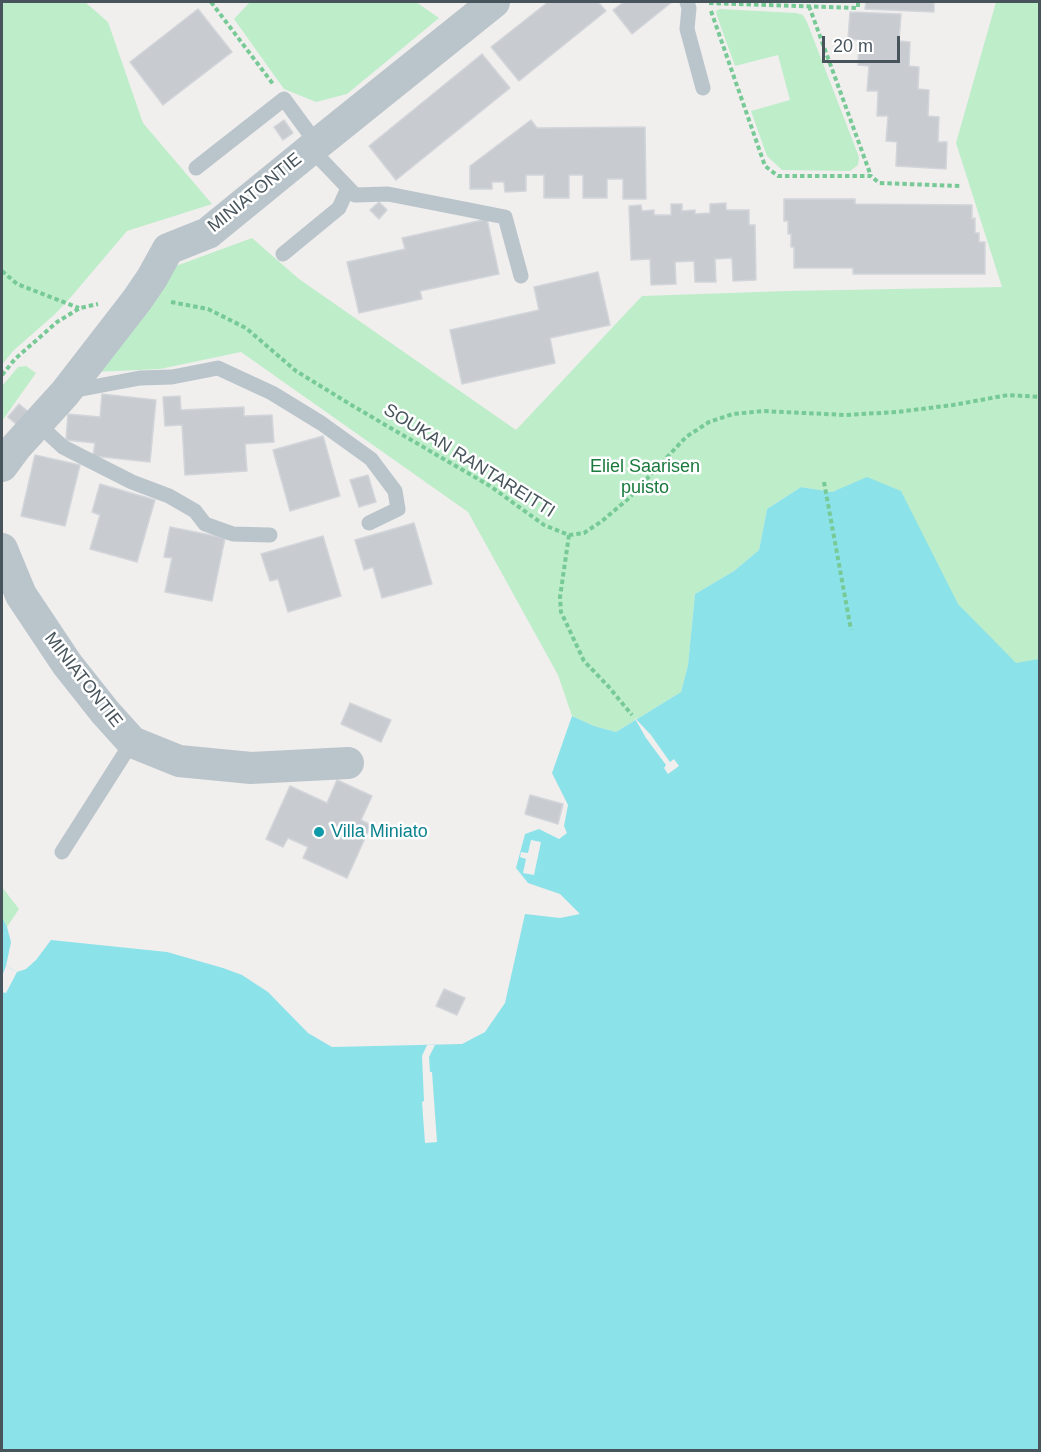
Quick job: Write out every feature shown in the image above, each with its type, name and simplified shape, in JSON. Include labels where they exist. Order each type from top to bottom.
[{"type":"street","name":"MINIATONTIE","points":[[2,466],[65,393],[137,300],[168,249],[208,233],[494,2]]},
{"type":"street","name":"MINIATONTIE","points":[[2,549],[21,595],[67,664],[132,742],[179,760],[251,768],[348,763]]},
{"type":"lane","points":[[687,2],[689,8],[687,29],[703,88]]},
{"type":"lane","points":[[196,168],[284,99],[314,146],[355,195],[388,194],[505,217],[521,276]]},
{"type":"lane","points":[[283,254],[339,208],[348,188]]},
{"type":"lane","points":[[65,393],[140,378],[172,377],[218,368],[272,393],[321,423],[371,459],[395,491],[398,509],[369,523]]},
{"type":"lane","points":[[37,423],[63,447],[132,482],[169,496],[195,512],[205,524],[233,534],[270,535]]},
{"type":"lane","points":[[62,852],[132,742]]},
{"type":"path","points":[[211,2],[284,99]]},
{"type":"path","points":[[858,2],[858,8],[708,2],[765,166],[778,176],[871,176]]},
{"type":"path","points":[[809,6],[871,176],[879,183],[960,186]]},
{"type":"path","points":[[2,271],[18,285],[80,308],[57,322],[15,359],[2,375]]},
{"type":"path","name":"SOUKAN RANTAREITTI","points":[[169,302],[208,309],[246,328],[296,371],[490,486],[544,525],[568,535],[584,533],[602,521],[628,499],[686,437],[709,422],[733,414],[763,411],[845,415],[897,412],[1008,395],[1040,397]]},
{"type":"path","points":[[824,482],[851,630]]},
{"type":"path","points":[[568,535],[560,597],[561,612],[584,661],[632,715]]},
{"type":"green space","points":[[2,2],[85,2],[108,22],[143,123],[212,204],[127,231],[71,297],[13,351],[2,365]]},
{"type":"green space","points":[[250,2],[416,2],[439,18],[347,94],[316,102],[284,89],[234,19]]},
{"type":"green space","name":"Eliel Saarisen puisto","points":[[996,2],[1039,2],[1039,876],[867,478],[832,492],[801,487],[767,509],[759,550],[734,571],[695,594],[688,665],[681,692],[616,732],[594,726],[572,716],[558,675],[468,512],[241,352],[160,369],[94,372],[165,270],[252,238],[299,279],[516,430],[642,296],[1002,287],[956,143]]},
{"type":"green space","points":[[720,9],[803,15],[859,157],[858,165],[850,171],[782,170],[767,156],[751,111],[790,100],[778,55],[735,66],[717,16],[716,11]]},
{"type":"green space","points":[[26,366],[36,373],[2,421],[2,386],[18,367]]},
{"type":"green space","points":[[2,887],[19,909],[7,927],[2,926]]},
{"type":"water","points":[[867,477],[901,491],[958,604],[1016,663],[1039,659],[1039,1450],[2,1450],[2,917],[11,942],[6,966],[17,972],[26,969],[36,960],[51,940],[167,952],[242,975],[268,992],[308,1033],[332,1047],[462,1044],[485,1032],[505,1003],[525,914],[560,918],[580,914],[560,894],[528,883],[516,868],[525,834],[539,829],[559,839],[567,833],[564,826],[568,805],[552,773],[572,716],[594,726],[616,732],[681,692],[688,665],[695,594],[734,571],[759,550],[767,509],[801,487],[832,492]]},
{"type":"pier","points":[[634,717],[651,735],[670,762],[674,759],[679,766],[668,774],[664,768],[666,765]]},
{"type":"pier","points":[[531,840],[541,842],[534,875],[523,873],[526,859],[520,857],[521,852],[528,853]]},
{"type":"pier","points":[[6,966],[17,972],[6,993],[2,992],[2,976]]},
{"type":"pier","points":[[427,1045],[435,1045],[429,1057],[437,1142],[425,1143],[422,1056]]},
{"type":"building","points":[[548,2],[598,2],[606,11],[519,81],[491,47]]},
{"type":"building","points":[[624,2],[672,2],[632,34],[613,10]]},
{"type":"building","points":[[866,2],[934,2],[934,12],[865,9]]},
{"type":"building","points":[[198,9],[232,52],[163,105],[130,62]]},
{"type":"building","points":[[850,12],[901,14],[899,41],[910,42],[909,66],[919,67],[918,89],[929,90],[928,116],[939,117],[938,142],[947,142],[946,169],[896,166],[897,142],[886,141],[888,116],[877,116],[878,91],[867,91],[869,66],[858,65],[859,40],[848,39]]},
{"type":"building","points":[[482,54],[510,88],[396,180],[369,146]]},
{"type":"building","points":[[284,120],[293,133],[283,140],[274,127]]},
{"type":"building","points":[[531,120],[537,128],[645,127],[646,199],[623,199],[623,179],[607,179],[607,198],[583,198],[583,175],[569,175],[569,198],[544,198],[544,175],[526,175],[526,191],[505,192],[504,182],[492,182],[492,189],[470,189],[470,166]]},
{"type":"building","points":[[784,199],[855,199],[855,204],[972,205],[975,233],[979,233],[979,242],[985,242],[985,274],[853,274],[853,268],[794,268],[794,247],[791,247],[791,234],[788,234],[788,221],[784,221]]},
{"type":"building","points":[[379,202],[387,210],[379,219],[370,210]]},
{"type":"building","points":[[726,203],[726,210],[749,210],[749,225],[755,225],[756,280],[733,281],[732,258],[715,259],[716,282],[695,282],[694,261],[675,262],[676,284],[651,285],[650,259],[631,260],[629,206],[641,205],[642,211],[654,210],[654,215],[671,215],[671,204],[682,204],[682,211],[695,210],[695,214],[710,213],[710,204]]},
{"type":"building","points":[[487,219],[499,274],[420,291],[422,299],[359,313],[347,262],[405,249],[402,238]]},
{"type":"building","points":[[598,272],[610,325],[550,338],[555,363],[462,384],[450,330],[539,310],[534,287]]},
{"type":"building","points":[[102,394],[156,400],[150,462],[93,456],[95,443],[66,440],[68,414],[100,417]]},
{"type":"building","points":[[180,396],[181,410],[244,407],[244,416],[272,415],[274,442],[245,444],[247,471],[185,475],[182,425],[165,426],[163,397]]},
{"type":"building","points":[[19,404],[30,413],[18,426],[8,417]]},
{"type":"building","points":[[323,436],[340,496],[290,511],[273,450]]},
{"type":"building","points":[[35,455],[80,465],[65,526],[21,516]]},
{"type":"building","points":[[368,475],[376,502],[359,507],[350,480]]},
{"type":"building","points":[[100,484],[155,500],[137,562],[90,549],[100,515],[92,512]]},
{"type":"building","points":[[414,523],[432,584],[382,598],[373,567],[364,570],[355,540]]},
{"type":"building","points":[[170,527],[225,538],[212,601],[165,592],[172,558],[164,557]]},
{"type":"building","points":[[323,536],[341,596],[288,612],[278,579],[270,581],[261,554]]},
{"type":"building","points":[[350,703],[391,720],[381,742],[341,724]]},
{"type":"building","name":"Villa Miniato","points":[[337,780],[372,796],[361,820],[371,825],[347,878],[303,858],[308,847],[288,838],[283,847],[266,839],[290,786],[327,803]]},
{"type":"building","points":[[530,795],[563,804],[558,824],[525,814]]},
{"type":"building","points":[[444,989],[465,998],[457,1015],[436,1006]]},
{"type":"place","name":"Villa Miniato","points":[[319,832]]}]
